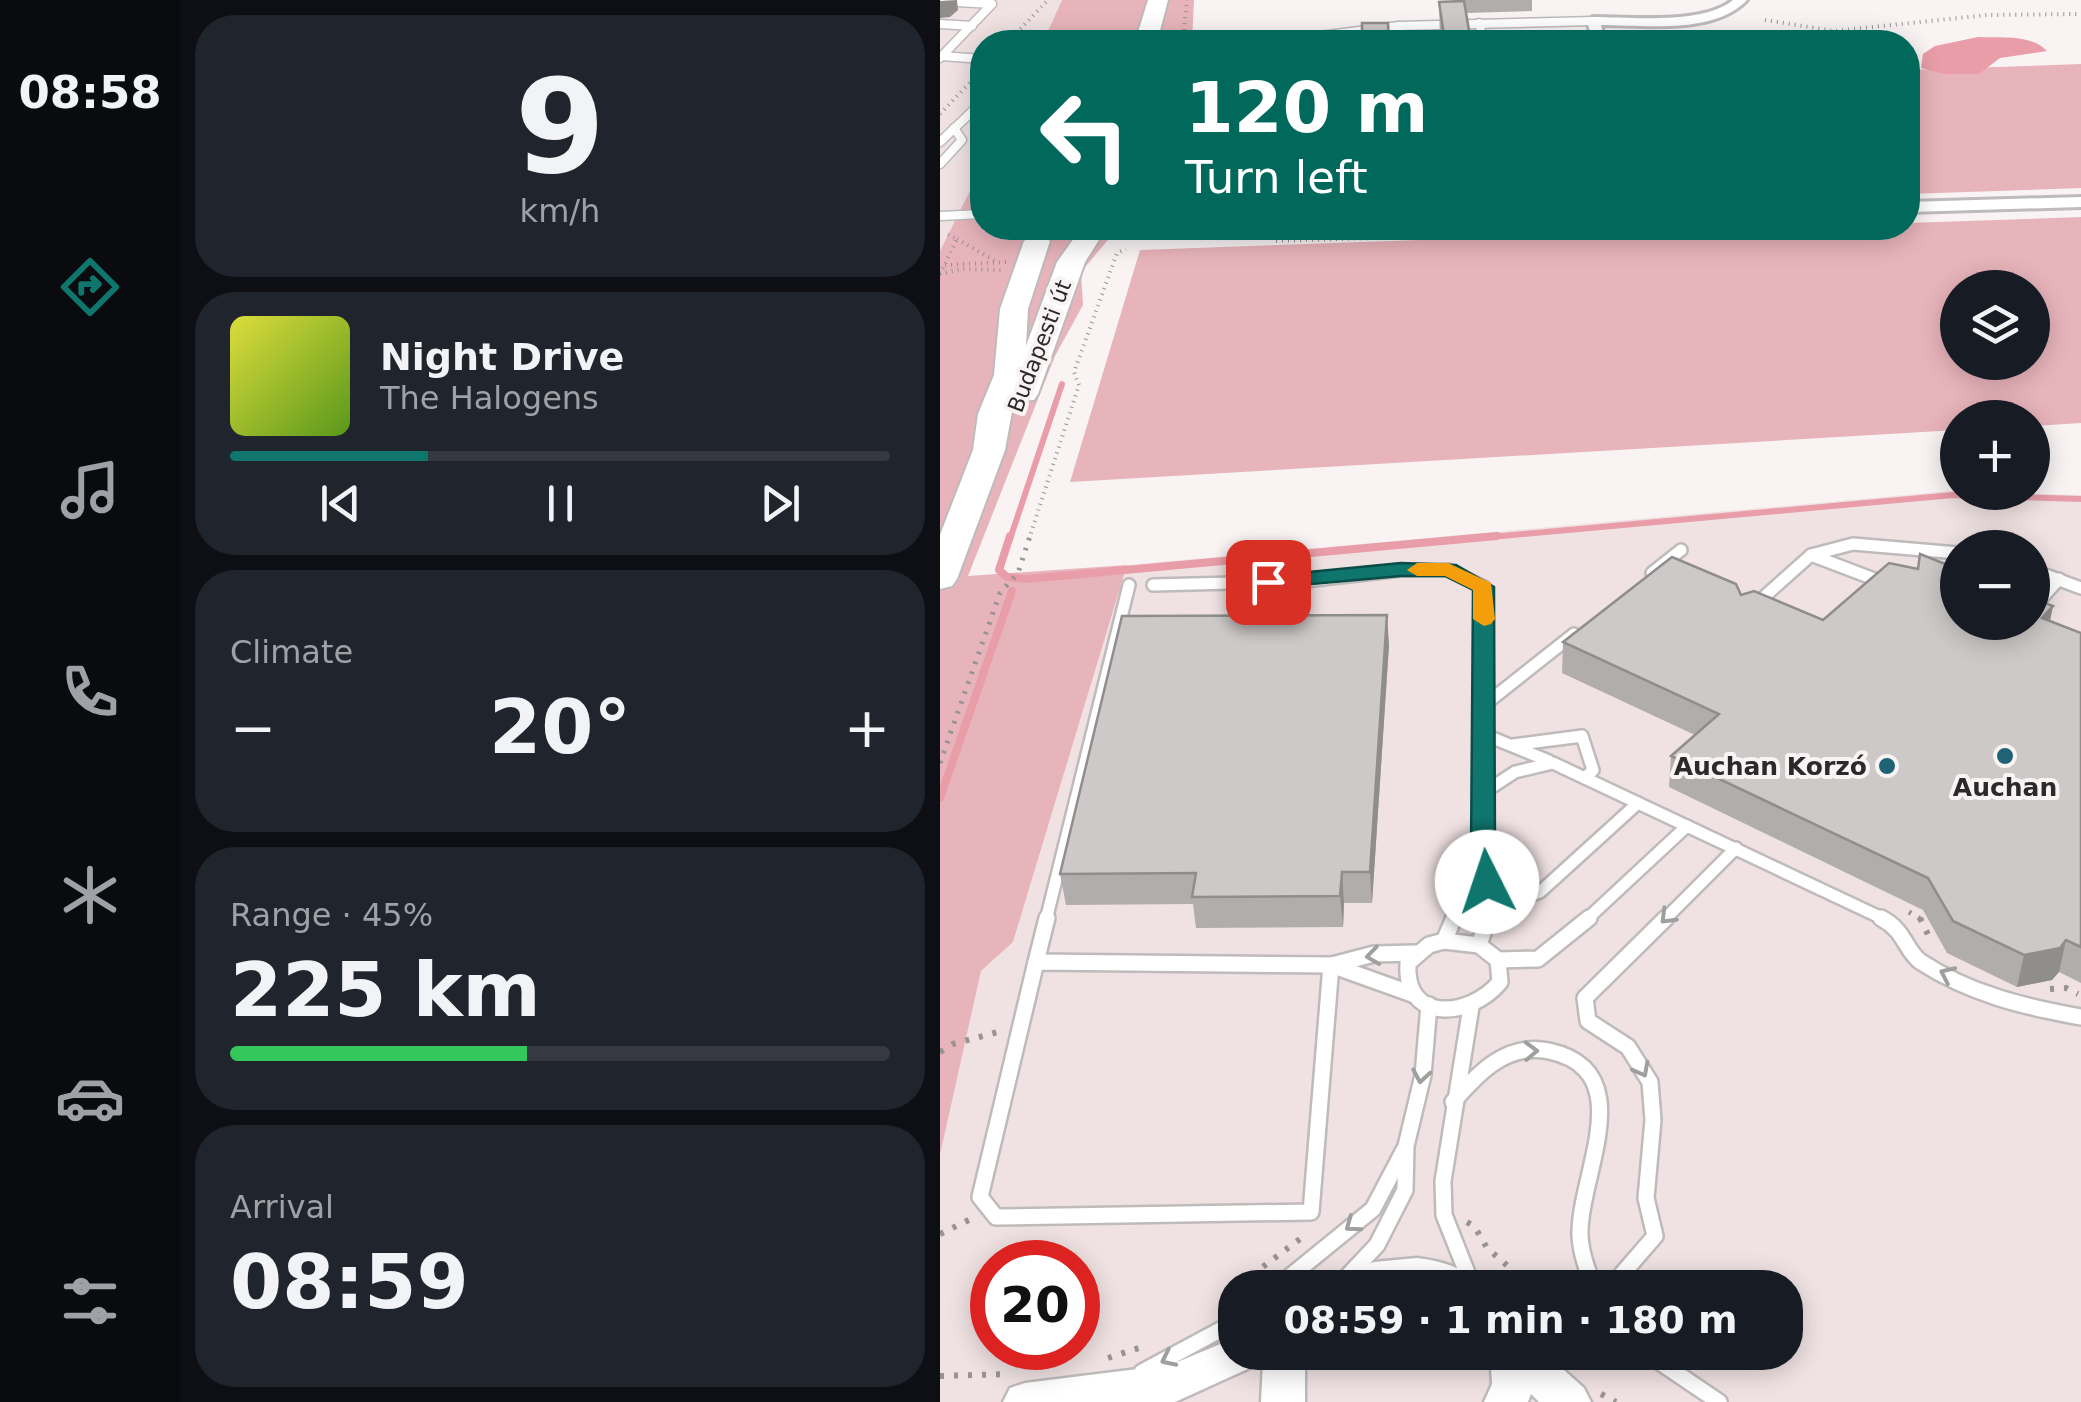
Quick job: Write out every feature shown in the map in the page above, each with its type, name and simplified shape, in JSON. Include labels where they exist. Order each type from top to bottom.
[{"type":"main road","points":[[1149,30],[1158,0]]},
{"type":"main road","name":"Budapesti út","points":[[940,579],[989,450],[993,414],[1009,376],[1019,240]]},
{"type":"main road","name":"Budapesti út","points":[[989,450],[1015,416],[1070,262],[1105,240]]},
{"type":"street","points":[[1596,30],[1593,21],[1712,16],[1741,0]]},
{"type":"street","points":[[1920,207],[2081,202]]},
{"type":"street","points":[[1024,1388],[1095,1379],[1173,1384],[1218,1364]]},
{"type":"street","points":[[1283,1402],[1284,1370]]},
{"type":"street","points":[[1506,1402],[1513,1384],[1513,1370]]},
{"type":"street","points":[[1533,1370],[1569,1402]]},
{"type":"lane","points":[[940,1],[992,4],[941,54]]},
{"type":"lane","points":[[1375,30],[1593,21]]},
{"type":"lane","points":[[1479,23],[1481,30]]},
{"type":"lane","points":[[940,24],[972,26]]},
{"type":"lane","points":[[1399,26],[1400,30]]},
{"type":"lane","points":[[941,54],[970,58]]},
{"type":"lane","points":[[940,142],[970,113]]},
{"type":"lane","points":[[940,164],[962,140],[954,128]]},
{"type":"lane","points":[[940,216],[970,215]]},
{"type":"lane","points":[[952,216],[970,220]]},
{"type":"lane","points":[[1742,617],[1811,555],[1853,544],[1940,551]]},
{"type":"lane","points":[[1636,586],[1681,550]]},
{"type":"lane","points":[[1811,555],[1894,586]]},
{"type":"lane","points":[[1154,585],[1306,581],[1401,570],[1448,570],[1484,587],[1483,853],[1490,910],[1479,945]]},
{"type":"lane","points":[[2050,576],[2081,588]]},
{"type":"lane","points":[[2050,589],[2059,579]]},
{"type":"lane","points":[[1128,586],[980,1197],[988,1210],[996,1218],[1058,1219],[1311,1212],[1331,965]]},
{"type":"lane","points":[[1484,706],[1590,622]]},
{"type":"lane","points":[[1484,734],[1886,920],[1901,931],[1917,960],[2006,1003],[2081,1017]]},
{"type":"lane","points":[[1513,745],[1582,736],[1594,770],[1585,778]]},
{"type":"lane","points":[[1483,793],[1500,778],[1530,765],[1553,763]]},
{"type":"lane","points":[[1490,910],[1540,892],[1638,803]]},
{"type":"lane","points":[[1498,960],[1538,960],[1558,946],[1687,826]]},
{"type":"lane","points":[[1626,1270],[1655,1236],[1646,1198],[1656,1122],[1650,1086],[1642,1067],[1628,1048],[1588,1021],[1585,998],[1736,848]]},
{"type":"lane","points":[[1444,941],[1483,853]]},
{"type":"lane","points":[[1036,962],[1331,965],[1374,954],[1416,954],[1444,941],[1479,945],[1498,960],[1502,971],[1494,993],[1471,1007],[1449,1010],[1331,965]]},
{"type":"lane","points":[[1413,995],[1405,974],[1416,954]]},
{"type":"lane","points":[[1354,1270],[1377,1246],[1404,1190],[1406,1146],[1422,1075],[1429,1005]]},
{"type":"lane","points":[[1466,1270],[1444,1215],[1443,1181],[1471,1007]]},
{"type":"lane","points":[[1454,1102],[1492,1061],[1517,1051],[1559,1053],[1572,1058],[1593,1076],[1602,1098],[1580,1235],[1589,1270]]},
{"type":"lane","points":[[1298,1270],[1373,1209],[1406,1146]]},
{"type":"lane","points":[[1095,1379],[1218,1333]]},
{"type":"lane","points":[[1671,1370],[1718,1402]]},
{"type":"path","points":[[1019,30],[1048,0]]},
{"type":"path","points":[[1184,30],[1187,0]]},
{"type":"path","points":[[1844,30],[1987,15],[2081,14]]},
{"type":"path","points":[[1765,20],[1828,30]]},
{"type":"path","points":[[940,114],[970,83]]},
{"type":"path","points":[[940,231],[998,263]]},
{"type":"path","points":[[940,274],[957,239]]},
{"type":"path","points":[[940,762],[1003,588],[1018,573],[1079,385],[1074,372],[1116,253],[1112,240]]},
{"type":"path","points":[[940,274],[962,269],[1012,270]]},
{"type":"path","points":[[940,1052],[954,1044],[1021,1025]]},
{"type":"path","points":[[940,1234],[988,1210]]},
{"type":"path","points":[[1464,1220],[1475,1226],[1488,1248],[1513,1270]]},
{"type":"path","points":[[1095,1379],[1164,1339]]},
{"type":"path","points":[[940,1376],[1024,1388]]},
{"type":"shaded area","points":[[940,0],[1062,0],[1048,30],[970,30],[970,190],[940,251]]},
{"type":"shaded area","points":[[1062,0],[1194,0],[1193,30],[1048,30]]},
{"type":"shaded area","points":[[1978,37],[2024,39],[2047,51],[2000,58],[1979,74],[1944,74],[1921,68],[1923,54],[1935,46]]},
{"type":"shaded area","points":[[2081,64],[2081,188],[1920,194],[1920,70]]},
{"type":"shaded area","points":[[970,190],[970,240],[1108,240],[1081,272],[1083,305],[1055,356],[968,576],[1127,565],[1013,942],[981,971],[940,1155],[940,251]]},
{"type":"shaded area","points":[[2081,217],[2081,423],[2050,425],[2050,400],[1940,400],[1940,431],[1070,482],[1140,250],[1419,240],[1920,240],[1920,223]]},
{"type":"shaded area","points":[[1940,492],[1940,510],[2050,510],[2050,494],[2081,495],[2081,1402],[940,1402],[940,1155],[981,971],[1013,942],[1127,565]]},
{"type":"building","points":[[1464,1],[1469,30],[1443,30],[1439,2]]},
{"type":"building","points":[[1362,23],[1388,23],[1388,30],[1362,30]]},
{"type":"building","name":"Auchan Korzó","points":[[1920,554],[1940,562],[1940,640],[2050,640],[2050,621],[2081,633],[2081,947],[2066,940],[2060,948],[2024,955],[1953,921],[1928,878],[1671,756],[1719,714],[1563,642],[1672,557],[1736,584],[1741,595],[1754,591],[1823,620],[1889,563],[1918,569]]},
{"type":"building","points":[[1387,615],[1370,872],[1342,872],[1340,896],[1192,897],[1196,873],[1060,874],[1122,616]]},
{"type":"waterway","points":[[1010,539],[1062,384]]},
{"type":"waterway","points":[[1469,539],[1953,495],[2081,499]]},
{"type":"waterway","points":[[1010,536],[999,570],[1007,577],[1027,579],[1497,536]]},
{"type":"waterway","points":[[940,798],[1012,591]]},
{"type":"slow traffic","points":[[1417,570],[1448,570],[1484,587],[1484,619]]},
{"type":"place","name":"Auchan","points":[[2005,756]]},
{"type":"place","name":"Auchan Korzó","points":[[1887,766]]},
{"type":"route","points":[[1268,582],[1401,570],[1448,570],[1484,587],[1483,853],[1487,882]]}]
